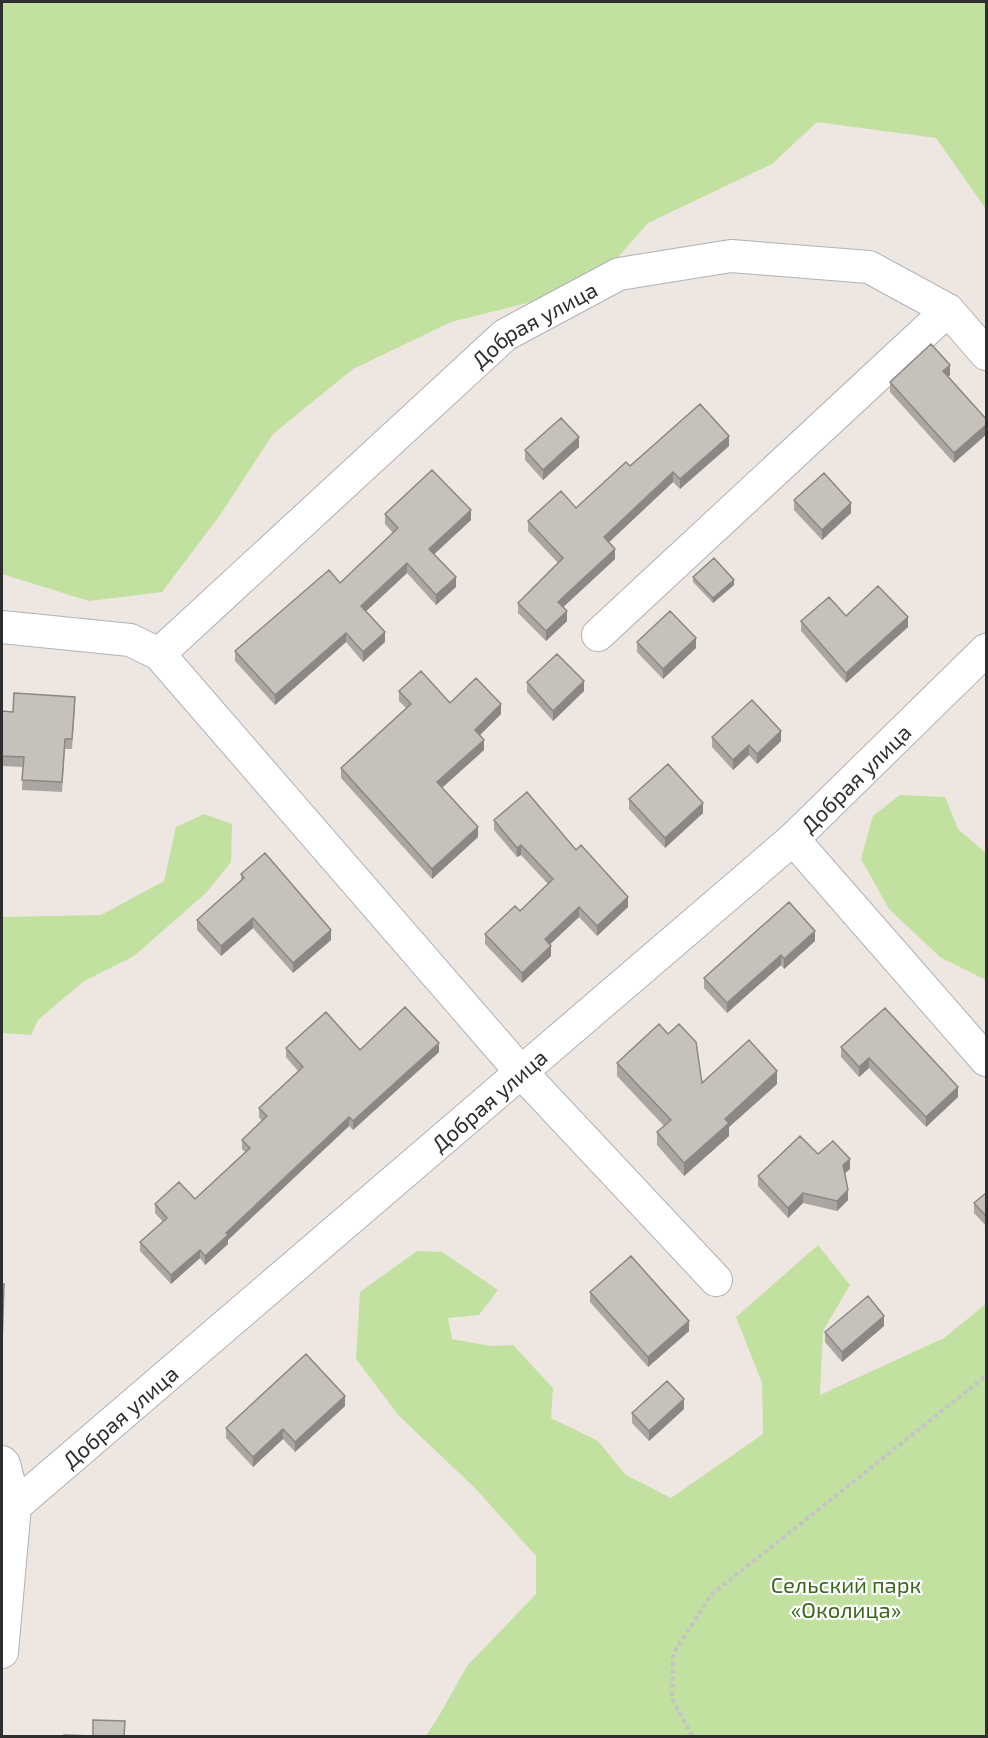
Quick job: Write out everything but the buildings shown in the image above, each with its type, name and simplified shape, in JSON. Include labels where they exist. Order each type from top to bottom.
[{"type":"street","name":"Добрая улица","points":[[159,654],[504,334],[619,274],[731,256],[869,267],[948,310],[987,354]]},
{"type":"street","points":[[598,635],[948,310]]},
{"type":"street","points":[[2,627],[130,640],[159,654],[521,1072],[716,1281]]},
{"type":"street","name":"Добрая улица","points":[[15,1506],[793,839],[987,650]]},
{"type":"street","points":[[793,839],[987,1060]]},
{"type":"street","points":[[2,1462],[15,1506],[2,1652]]},
{"type":"path","points":[[692,1737],[672,1699],[673,1654],[711,1595],[987,1376]]},
{"type":"green space","points":[[2,2],[986,2],[986,209],[936,138],[817,122],[772,164],[648,223],[592,287],[451,322],[353,369],[273,434],[220,515],[162,592],[89,601],[2,574]]},
{"type":"green space","points":[[900,795],[945,797],[958,829],[986,853],[986,980],[940,957],[889,909],[861,859],[873,816]]},
{"type":"green space","points":[[204,814],[232,824],[231,862],[206,893],[134,956],[84,981],[38,1020],[31,1035],[2,1033],[2,917],[101,915],[164,881],[176,827]]},
{"type":"green space","name":"Сельский парк «Околица»","points":[[818,1245],[850,1285],[823,1331],[820,1395],[944,1338],[986,1304],[986,1736],[426,1736],[467,1666],[536,1594],[536,1556],[476,1489],[399,1416],[356,1359],[360,1292],[417,1251],[442,1252],[498,1290],[479,1315],[448,1318],[452,1339],[491,1346],[513,1345],[553,1388],[551,1418],[598,1441],[626,1475],[671,1498],[763,1434],[762,1383],[736,1317]]}]
